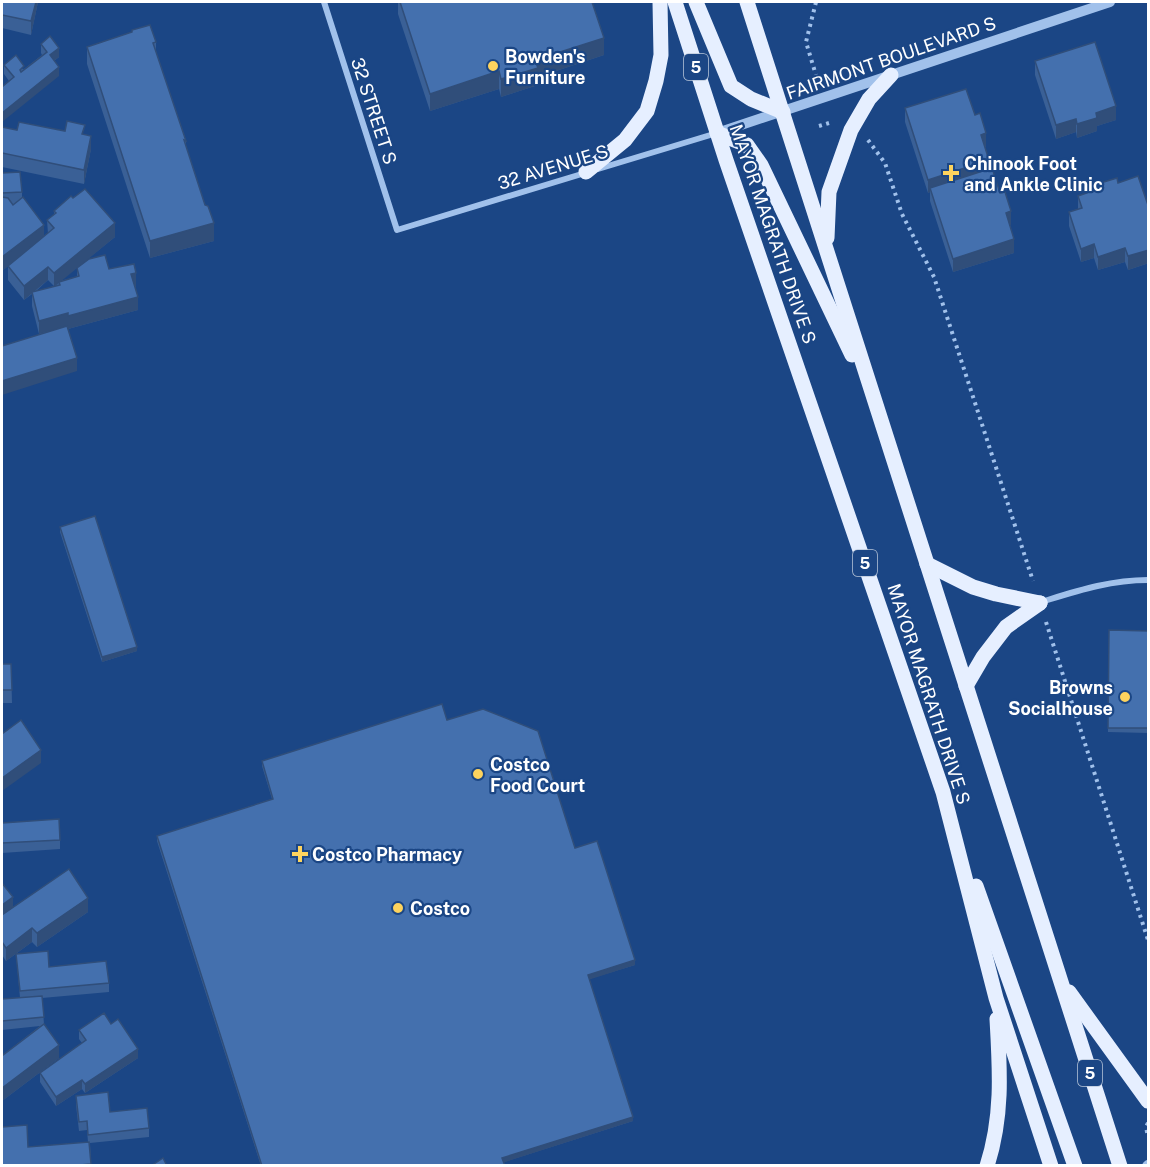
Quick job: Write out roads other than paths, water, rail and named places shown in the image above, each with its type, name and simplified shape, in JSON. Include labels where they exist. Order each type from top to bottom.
[{"type":"main road","points":[[586,172],[625,140],[647,111],[661,55],[660,2]]},
{"type":"main road","name":"MAYOR MAGRATH DRIVE S","points":[[675,2],[717,133],[943,792],[996,998],[1051,1166]]},
{"type":"main road","points":[[696,2],[731,86],[751,99],[783,112]]},
{"type":"main road","name":"MAYOR MAGRATH DRIVE S","points":[[747,2],[1120,1166]]},
{"type":"main road","points":[[826,247],[829,192],[851,130],[869,99],[891,75]]},
{"type":"main road","points":[[717,133],[747,145],[761,165],[877,407]]},
{"type":"main road","points":[[927,564],[973,587],[1040,603]]},
{"type":"main road","points":[[966,686],[983,657],[1006,627],[1040,603]]},
{"type":"main road","points":[[943,792],[1075,1166]]},
{"type":"main road","points":[[1060,980],[1149,1101]]},
{"type":"main road","points":[[987,1166],[995,1140],[1001,1088],[996,998]]},
{"type":"street","name":"32 STREET S","points":[[324,2],[397,230]]},
{"type":"street","name":"FAIRMONT BOULEVARD S","points":[[717,133],[1110,2]]},
{"type":"street","name":"32 AVENUE S","points":[[397,230],[717,133]]},
{"type":"street","points":[[1040,603],[1092,586],[1127,580],[1149,580]]},
{"type":"place","name":"Bowden's Furniture","points":[[493,66]]},
{"type":"place","name":"Chinook Foot and Ankle Clinic","points":[[951,173]]},
{"type":"place","name":"Browns Socialhouse","points":[[1125,697]]},
{"type":"place","name":"Costco Food Court","points":[[478,774]]},
{"type":"place","name":"Costco Pharmacy","points":[[300,854]]},
{"type":"place","name":"Costco","points":[[398,908]]}]
